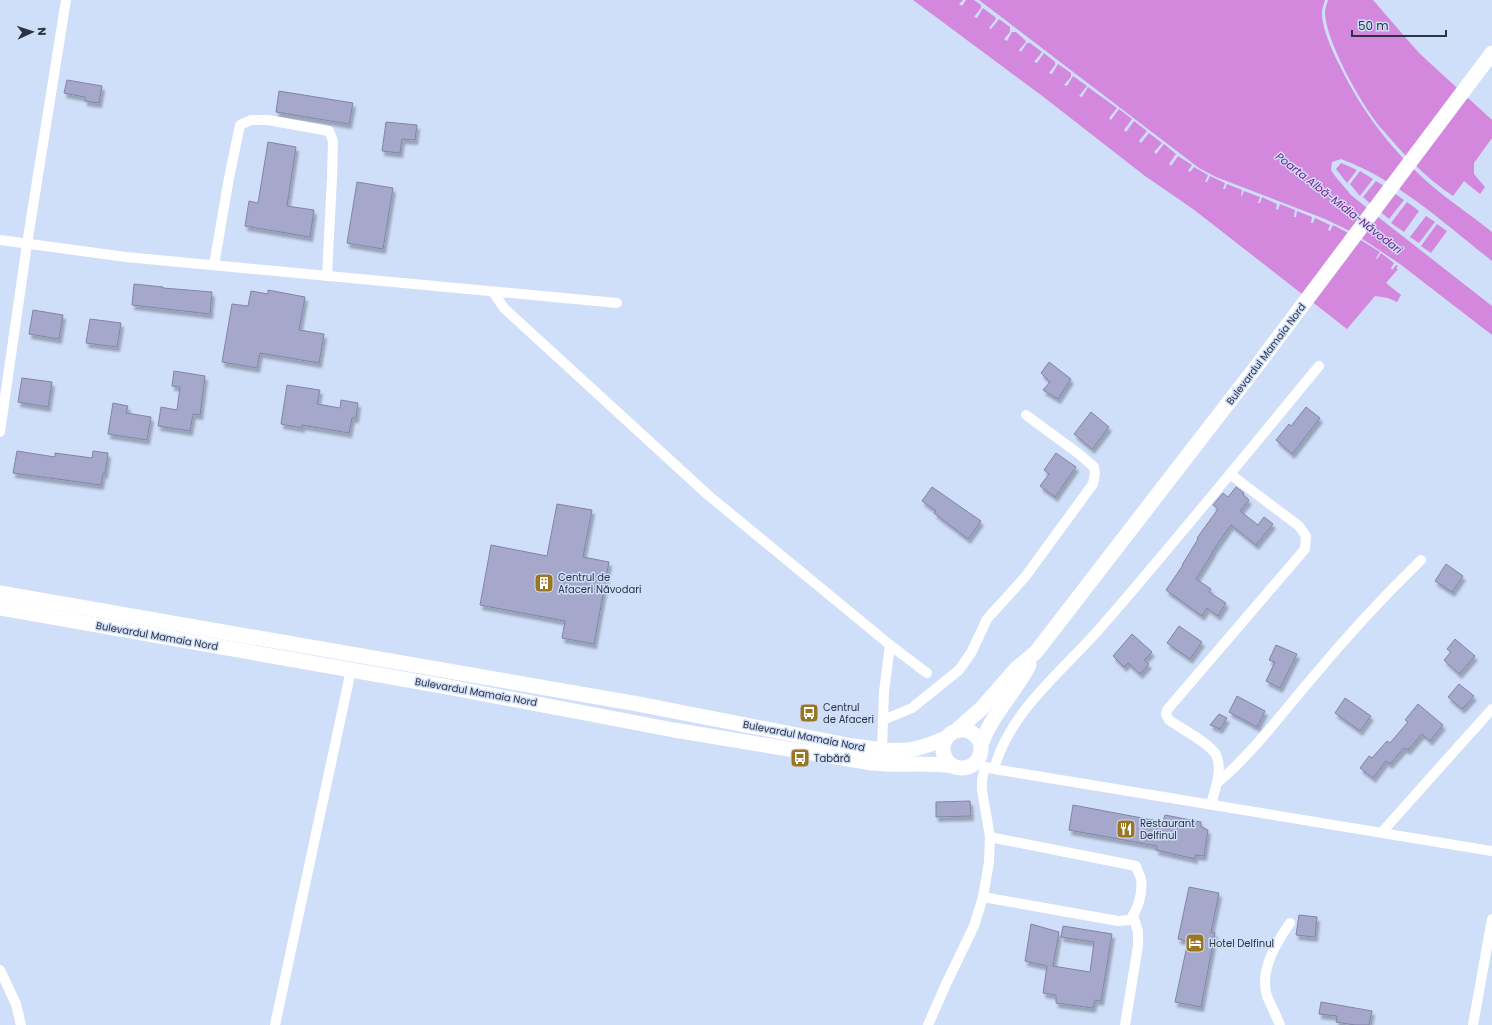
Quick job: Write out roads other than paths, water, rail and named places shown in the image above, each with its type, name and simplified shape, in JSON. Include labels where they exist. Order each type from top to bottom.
[{"type":"main road","name":"Bulevardul Mamaia Nord","points":[[985,766],[979,758],[981,745],[986,731],[997,712],[1024,674],[1036,652],[1256,367],[1492,52]]},
{"type":"main road","name":"Bulevardul Mamaia Nord","points":[[0,593],[638,704],[853,746],[882,750],[913,749],[952,734],[981,709],[1016,669],[1036,652]]},
{"type":"main road","name":"Bulevardul Mamaia Nord","points":[[0,608],[448,687],[674,730],[872,763],[938,763],[965,768],[985,766]]},
{"type":"main road","points":[[953,766],[948,762],[943,750],[952,734],[969,731],[974,734],[981,745]]},
{"type":"street","points":[[0,432],[66,0]]},
{"type":"street","points":[[214,265],[240,125],[251,120],[268,120],[329,131],[333,141],[327,276]]},
{"type":"street","points":[[0,240],[126,257],[617,303]]},
{"type":"street","points":[[493,292],[504,308],[708,495],[890,645],[927,673]]},
{"type":"street","points":[[928,1025],[974,926],[984,897],[989,862],[990,837],[982,790],[982,780],[985,766],[1039,693],[1102,627],[1319,366]]},
{"type":"street","points":[[883,720],[912,708],[959,670],[971,653],[986,619],[1024,577],[1093,484],[1095,474],[1094,466],[1026,415]]},
{"type":"street","points":[[1211,804],[1217,783],[1219,768],[1216,755],[1206,745],[1169,720],[1166,714],[1167,710],[1294,563],[1305,549],[1306,536],[1299,526],[1230,474]]},
{"type":"street","points":[[1217,783],[1240,762],[1327,659],[1390,590],[1421,560]]},
{"type":"street","points":[[882,750],[884,692],[890,645]]},
{"type":"street","points":[[274,1025],[351,670]]},
{"type":"street","points":[[1382,832],[1492,709]]},
{"type":"street","points":[[985,766],[1492,851]]},
{"type":"street","points":[[984,897],[1118,921],[1130,920],[1136,911],[1140,897],[1141,879],[1136,866],[990,837]]},
{"type":"street","points":[[1125,1025],[1138,946],[1138,932],[1133,915]]},
{"type":"street","points":[[1473,1025],[1492,919]]},
{"type":"street","points":[[1280,1025],[1267,996],[1265,986],[1266,976],[1272,955],[1280,937],[1290,923]]},
{"type":"street","points":[[0,970],[16,1004],[21,1025]]},
{"type":"water","points":[[913,0],[963,0],[959,4],[962,6],[966,0],[974,0],[981,5],[981,8],[974,17],[977,18],[983,8],[996,19],[989,28],[991,29],[999,19],[1010,27],[1010,32],[1004,39],[1007,41],[1012,32],[1016,32],[1026,42],[1019,50],[1021,52],[1027,43],[1030,43],[1042,52],[1034,62],[1037,63],[1044,53],[1055,62],[1055,65],[1049,73],[1052,74],[1058,64],[1071,73],[1071,77],[1064,85],[1067,86],[1073,76],[1087,86],[1079,96],[1082,97],[1088,87],[1117,108],[1109,118],[1111,120],[1119,109],[1132,119],[1124,130],[1126,132],[1134,121],[1147,131],[1139,141],[1141,143],[1149,133],[1162,143],[1154,152],[1156,154],[1164,144],[1176,154],[1169,164],[1171,166],[1178,156],[1192,165],[1188,171],[1190,172],[1194,167],[1208,175],[1205,182],[1207,182],[1210,176],[1225,183],[1223,189],[1225,189],[1227,184],[1242,190],[1241,196],[1244,191],[1260,197],[1258,203],[1260,203],[1262,197],[1277,204],[1276,209],[1278,210],[1280,204],[1295,210],[1294,217],[1296,217],[1297,211],[1312,217],[1311,223],[1313,223],[1315,218],[1330,225],[1328,230],[1330,231],[1333,225],[1356,237],[1380,252],[1376,258],[1377,259],[1381,253],[1394,263],[1391,268],[1392,270],[1396,265],[1398,266],[1396,268],[1398,269],[1386,283],[1401,295],[1397,302],[1388,298],[1375,296],[1347,329],[1193,209],[1145,176],[1041,95]]},
{"type":"water","name":"Poarta Albă-Midia-Năvodari","points":[[979,0],[1325,0],[1322,18],[1325,32],[1337,61],[1368,115],[1404,159],[1418,173],[1439,192],[1492,232],[1492,261],[1439,218],[1382,179],[1341,159],[1332,162],[1331,170],[1351,195],[1492,306],[1492,335],[1400,264],[1352,232],[1325,219],[1216,177],[1199,168]]},
{"type":"water","points":[[1328,0],[1373,0],[1419,53],[1492,120],[1492,138],[1474,163],[1474,174],[1485,187],[1480,194],[1464,181],[1453,196],[1443,189],[1407,156],[1374,119],[1346,73],[1331,39],[1325,12]]},
{"type":"water","points":[[1341,163],[1357,170],[1347,183],[1336,169]]},
{"type":"water","points":[[1360,171],[1373,179],[1360,196],[1350,184]]},
{"type":"water","points":[[1376,181],[1389,189],[1375,208],[1363,197]]},
{"type":"water","points":[[1391,191],[1404,200],[1389,219],[1377,209]]},
{"type":"water","points":[[1407,202],[1419,211],[1404,232],[1391,223]]},
{"type":"water","points":[[1426,216],[1435,222],[1419,243],[1410,237]]},
{"type":"water","points":[[1437,224],[1447,231],[1431,253],[1421,246]]},
{"type":"place","name":"Centrul de Afaceri Năvodari","points":[[544,583]]},
{"type":"place","name":"Centrul de Afaceri","points":[[809,713]]},
{"type":"place","name":"Tabără","points":[[800,758]]},
{"type":"place","name":"Restaurant Delfinul","points":[[1126,829]]},
{"type":"place","name":"Hotel Delfinul","points":[[1195,943]]}]
